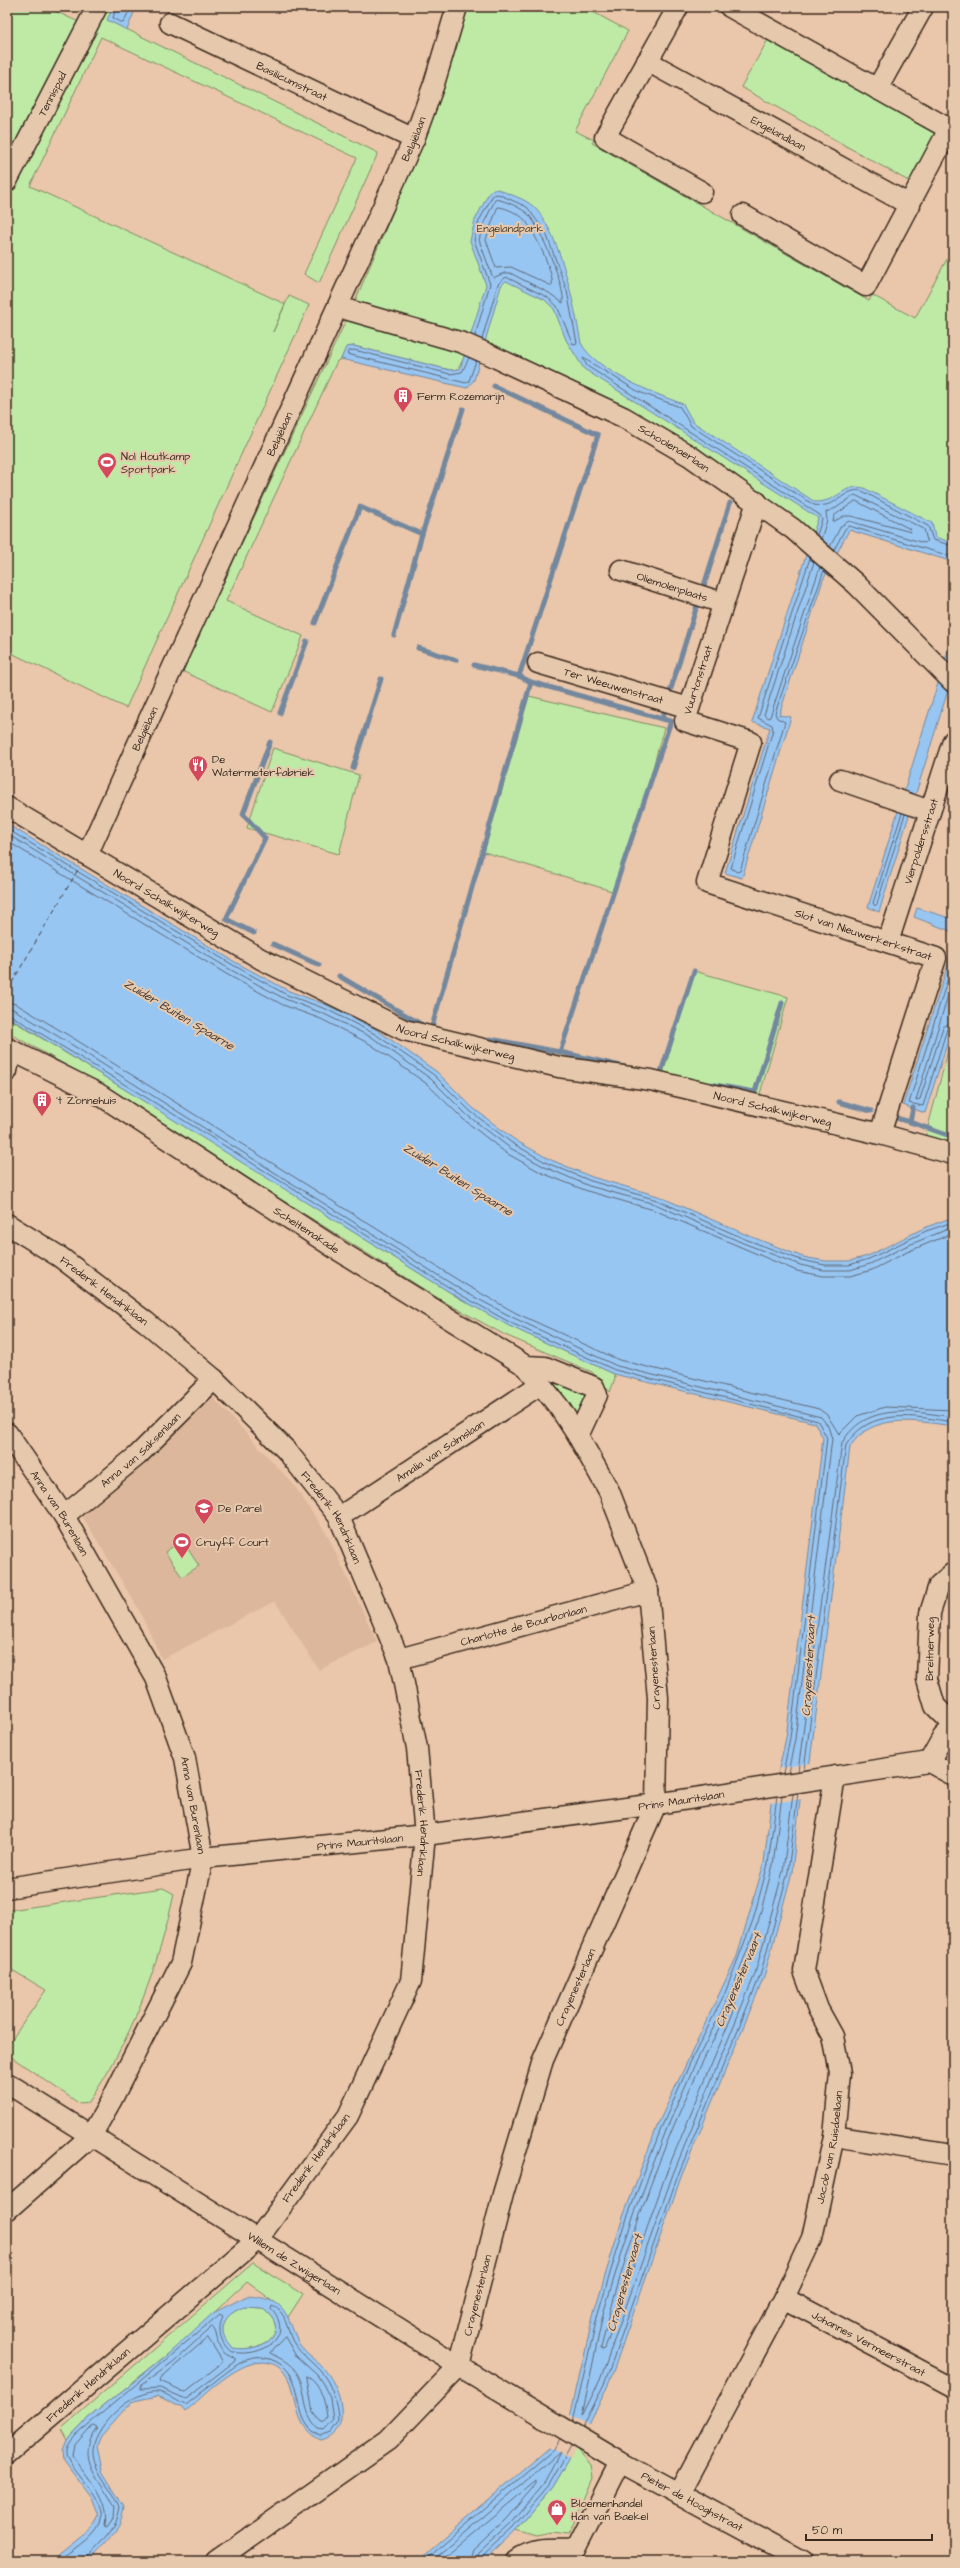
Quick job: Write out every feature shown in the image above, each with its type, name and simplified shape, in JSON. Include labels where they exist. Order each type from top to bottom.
[{"type":"street","name":"Tennispad","points":[[7,181],[96,7]]},
{"type":"street","name":"Belgiëlaan","points":[[87,855],[414,139],[434,84],[457,7]]},
{"type":"street","points":[[678,7],[605,137],[702,192]]},
{"type":"street","points":[[730,7],[757,14],[877,89],[951,130],[866,286],[743,215]]},
{"type":"street","points":[[877,89],[923,7]]},
{"type":"street","name":"Basilicumstraat","points":[[170,23],[414,139]]},
{"type":"street","name":"Engelandlaan","points":[[648,61],[910,205]]},
{"type":"street","name":"Schoolenaerlaan","points":[[338,307],[463,343],[623,417],[690,456],[793,528],[838,569],[953,682]]},
{"type":"street","name":"Vuurtonstraat","points":[[707,883],[751,742],[685,721],[683,706],[719,601],[757,502]]},
{"type":"street","name":"Oliemolenplaats","points":[[621,570],[719,601]]},
{"type":"street","name":"Ter Weeuwenstraat","points":[[538,664],[683,706]]},
{"type":"street","name":"Vierpoldersstraat","points":[[888,942],[926,809],[953,741]]},
{"type":"street","points":[[840,780],[926,809]]},
{"type":"street","name":"Noord Schalkwijkerweg","points":[[7,807],[261,959],[404,1030],[559,1067],[651,1080],[880,1134],[953,1154]]},
{"type":"street","name":"Slot van Nieuwerkerkstraat","points":[[707,883],[936,958],[880,1134]]},
{"type":"street","points":[[7,1071],[9,1049]]},
{"type":"street","name":"Scheltemakade","points":[[9,1049],[97,1093],[313,1234],[526,1366],[541,1384],[578,1436]]},
{"type":"street","name":"Frederik Hendriklaan","points":[[7,1224],[60,1257],[146,1322],[214,1380],[288,1451],[339,1517],[399,1659],[417,1748],[425,1835],[411,1981],[348,2116],[257,2240],[7,2454]]},
{"type":"street","points":[[526,1366],[545,1367],[594,1387],[598,1395],[578,1436]]},
{"type":"street","name":"Anna van Saksenlaan","points":[[64,1516],[138,1455],[214,1380]]},
{"type":"street","name":"Amalia van Solmslaan","points":[[339,1517],[541,1384]]},
{"type":"street","name":"Anna van Burenlaan","points":[[7,1433],[64,1516],[156,1678],[184,1758],[203,1858],[181,1962],[91,2136],[7,2210]]},
{"type":"street","name":"Crayenesterlaan","points":[[216,2561],[388,2440],[459,2366],[503,2194],[544,2060],[656,1804],[658,1698],[648,1591],[609,1491],[578,1436]]},
{"type":"street","name":"Breitnerweg","points":[[953,1574],[939,1585],[930,1613],[928,1680],[935,1706],[953,1724]]},
{"type":"street","name":"Charlotte de Bourbonlaan","points":[[399,1659],[648,1591]]},
{"type":"street","points":[[953,1727],[943,1737],[929,1762],[953,1775]]},
{"type":"street","name":"Prins Mauritslaan","points":[[7,1888],[203,1858],[425,1835],[656,1804],[807,1782],[835,1776],[929,1762]]},
{"type":"street","name":"Jacob van Ruisdaellaan","points":[[679,2494],[784,2298],[812,2238],[834,2136],[840,2073],[833,2036],[818,2009],[804,1971],[835,1776]]},
{"type":"street","name":"Willem de Zwijgerlaan","points":[[7,2083],[459,2366],[583,2439]]},
{"type":"street","points":[[834,2136],[953,2155]]},
{"type":"street","name":"Johannes Vermeerstraat","points":[[784,2298],[953,2388]]},
{"type":"street","name":"Pieter de Hooghstraat","points":[[583,2439],[620,2462],[803,2561]]},
{"type":"street","points":[[516,2561],[526,2554],[539,2552],[576,2556],[620,2462]]},
{"type":"shaded area","name":"De Parel","points":[[211,1395],[293,1484],[328,1536],[377,1642],[319,1670],[275,1601],[162,1659],[138,1608],[81,1514]]},
{"type":"green space","name":"Nol Houtkamp Sportpark","points":[[7,7],[46,7],[83,24],[96,7],[113,7],[108,20],[378,153],[319,283],[304,274],[357,158],[101,37],[30,186],[285,304],[273,332],[289,296],[309,305],[126,708],[7,651]]},
{"type":"green space","name":"Engelandpark","points":[[467,7],[584,7],[628,31],[575,131],[594,140],[592,143],[869,301],[872,295],[915,318],[953,248],[953,560],[849,529],[836,549],[735,476],[613,401],[472,335],[464,358],[457,370],[450,370],[354,346],[347,347],[341,359],[337,361],[226,601],[303,636],[272,712],[182,671],[356,299],[428,129]]},
{"type":"green space","points":[[769,38],[935,134],[936,141],[912,183],[741,87]]},
{"type":"green space","points":[[529,696],[664,728],[630,850],[612,891],[484,852]]},
{"type":"green space","points":[[273,748],[359,775],[339,854],[247,828]]},
{"type":"green space","points":[[694,971],[788,997],[759,1097],[661,1080]]},
{"type":"green space","points":[[7,1017],[196,1133],[459,1298],[510,1326],[614,1374],[615,1378],[610,1392],[592,1372],[505,1335],[441,1300],[85,1076],[7,1032]]},
{"type":"green space","points":[[953,1032],[953,1146],[925,1138]]},
{"type":"green space","points":[[552,1379],[592,1393],[580,1418],[551,1382]]},
{"type":"green space","name":"Cruyff Court","points":[[182,1540],[199,1566],[182,1577],[165,1552]]},
{"type":"green space","points":[[163,1888],[174,1894],[160,1949],[141,2003],[130,2029],[103,2080],[88,2103],[80,2104],[7,2054],[7,2041],[10,2042],[46,1990],[7,1967],[7,1915],[10,1910]]},
{"type":"green space","points":[[253,2263],[303,2294],[288,2317],[277,2304],[247,2282],[179,2345],[87,2419],[67,2440],[61,2429]]},
{"type":"green space","points":[[245,2307],[262,2308],[271,2317],[275,2326],[275,2333],[263,2344],[243,2349],[232,2348],[223,2335],[224,2323],[232,2314]]},
{"type":"green space","points":[[576,2447],[590,2465],[592,2478],[568,2535],[551,2533],[536,2536],[516,2530],[553,2487]]},
{"type":"water","points":[[113,7],[136,7],[127,30],[107,20]]},
{"type":"water","points":[[498,189],[529,203],[540,213],[557,247],[564,268],[575,310],[581,343],[588,353],[599,363],[626,380],[683,404],[693,422],[815,502],[830,499],[851,488],[864,488],[932,523],[935,537],[953,543],[953,562],[849,530],[823,580],[779,715],[791,717],[742,878],[725,873],[770,728],[752,722],[818,518],[584,369],[566,340],[554,309],[545,300],[506,281],[501,286],[474,380],[467,388],[341,359],[346,347],[354,346],[450,370],[460,369],[486,285],[470,241],[475,220],[490,191]]},
{"type":"water","points":[[953,635],[953,674],[879,912],[868,907]]},
{"type":"water","points":[[7,824],[235,962],[289,991],[327,1005],[377,1030],[437,1072],[473,1108],[515,1140],[549,1159],[592,1177],[658,1196],[747,1235],[803,1257],[825,1261],[849,1261],[868,1256],[924,1228],[953,1217],[953,1426],[910,1421],[882,1424],[870,1428],[859,1436],[850,1447],[810,1761],[800,1800],[792,1872],[764,1977],[681,2177],[609,2383],[588,2427],[553,2487],[516,2530],[483,2561],[417,2561],[550,2447],[570,2417],[594,2312],[623,2217],[658,2124],[737,1956],[764,1863],[771,1803],[786,1738],[823,1438],[815,1423],[614,1374],[509,1326],[459,1298],[7,1016]]},
{"type":"water","points":[[917,908],[953,919],[953,932],[914,917]]},
{"type":"water","points":[[953,949],[953,1025],[925,1113],[903,1105]]},
{"type":"water","points":[[247,2296],[268,2299],[279,2305],[287,2315],[302,2348],[324,2369],[335,2387],[341,2409],[341,2419],[338,2428],[331,2435],[321,2440],[307,2430],[299,2416],[289,2379],[281,2369],[269,2363],[257,2363],[243,2367],[230,2374],[185,2412],[182,2408],[158,2396],[134,2401],[101,2436],[97,2445],[102,2471],[124,2507],[120,2523],[111,2537],[89,2561],[53,2561],[90,2531],[98,2516],[90,2496],[64,2461],[63,2450],[67,2440],[87,2419],[167,2355],[213,2313]],"holes":[[[245,2307],[262,2308],[271,2317],[275,2326],[275,2333],[263,2344],[244,2349],[233,2348],[227,2342],[224,2335],[224,2323],[227,2318]]]},
{"type":"pier","points":[[811,1763],[803,1799],[770,1803],[779,1768]]},
{"type":"pier","points":[[569,2414],[591,2426],[571,2459],[548,2447]]},
{"type":"waterway","points":[[339,976],[431,1030],[531,682],[519,676],[598,435],[494,386]]},
{"type":"waterway","points":[[315,623],[360,507],[422,534],[463,409]]},
{"type":"waterway","points":[[702,592],[730,503]]},
{"type":"waterway","points":[[394,635],[422,534]]},
{"type":"waterway","points":[[668,698],[699,599]]},
{"type":"waterway","points":[[280,713],[307,641]]},
{"type":"waterway","points":[[418,648],[456,660]]},
{"type":"waterway","points":[[474,665],[519,676]]},
{"type":"waterway","points":[[353,768],[381,679]]},
{"type":"waterway","points":[[531,682],[662,719],[666,706]]},
{"type":"waterway","points":[[490,1039],[560,1052],[671,721],[662,719]]},
{"type":"waterway","points":[[254,933],[226,919],[265,838],[243,814],[270,742]]},
{"type":"waterway","points":[[273,944],[319,965]]},
{"type":"waterway","points":[[660,1075],[694,971]]},
{"type":"waterway","points":[[709,1084],[755,1092],[782,1003]]},
{"type":"waterway","points":[[560,1052],[625,1067]]},
{"type":"waterway","points":[[839,1102],[871,1111]]},
{"type":"waterway","points":[[896,1118],[910,1122],[913,1108]]},
{"type":"waterway","points":[[910,1122],[953,1137]]},
{"type":"ferry route","points":[[7,991],[79,868]]},
{"type":"place","name":"Ferm Rozemarijn","points":[[403,413]]},
{"type":"place","name":"Nol Houtkamp Sportpark","points":[[107,479]]},
{"type":"place","name":"De Watermeterfabriek","points":[[198,782]]},
{"type":"place","name":"'t Zonnehuis","points":[[42,1117]]},
{"type":"place","name":"De Parel","points":[[204,1525]]},
{"type":"place","name":"Cruyff Court","points":[[182,1559]]},
{"type":"place","name":"Bloemenhandel Han van Baekel","points":[[557,2526]]},
{"type":"water label","name":"Zuider Buiten Spaarne","points":[[179,1015]]},
{"type":"water label","name":"Zuider Buiten Spaarne","points":[[458,1180]]},
{"type":"water label","name":"Crayenestervaart","points":[[809,1666]]},
{"type":"water label","name":"Crayenestervaart","points":[[739,1980]]},
{"type":"water label","name":"Crayenestervaart","points":[[625,2283]]}]
